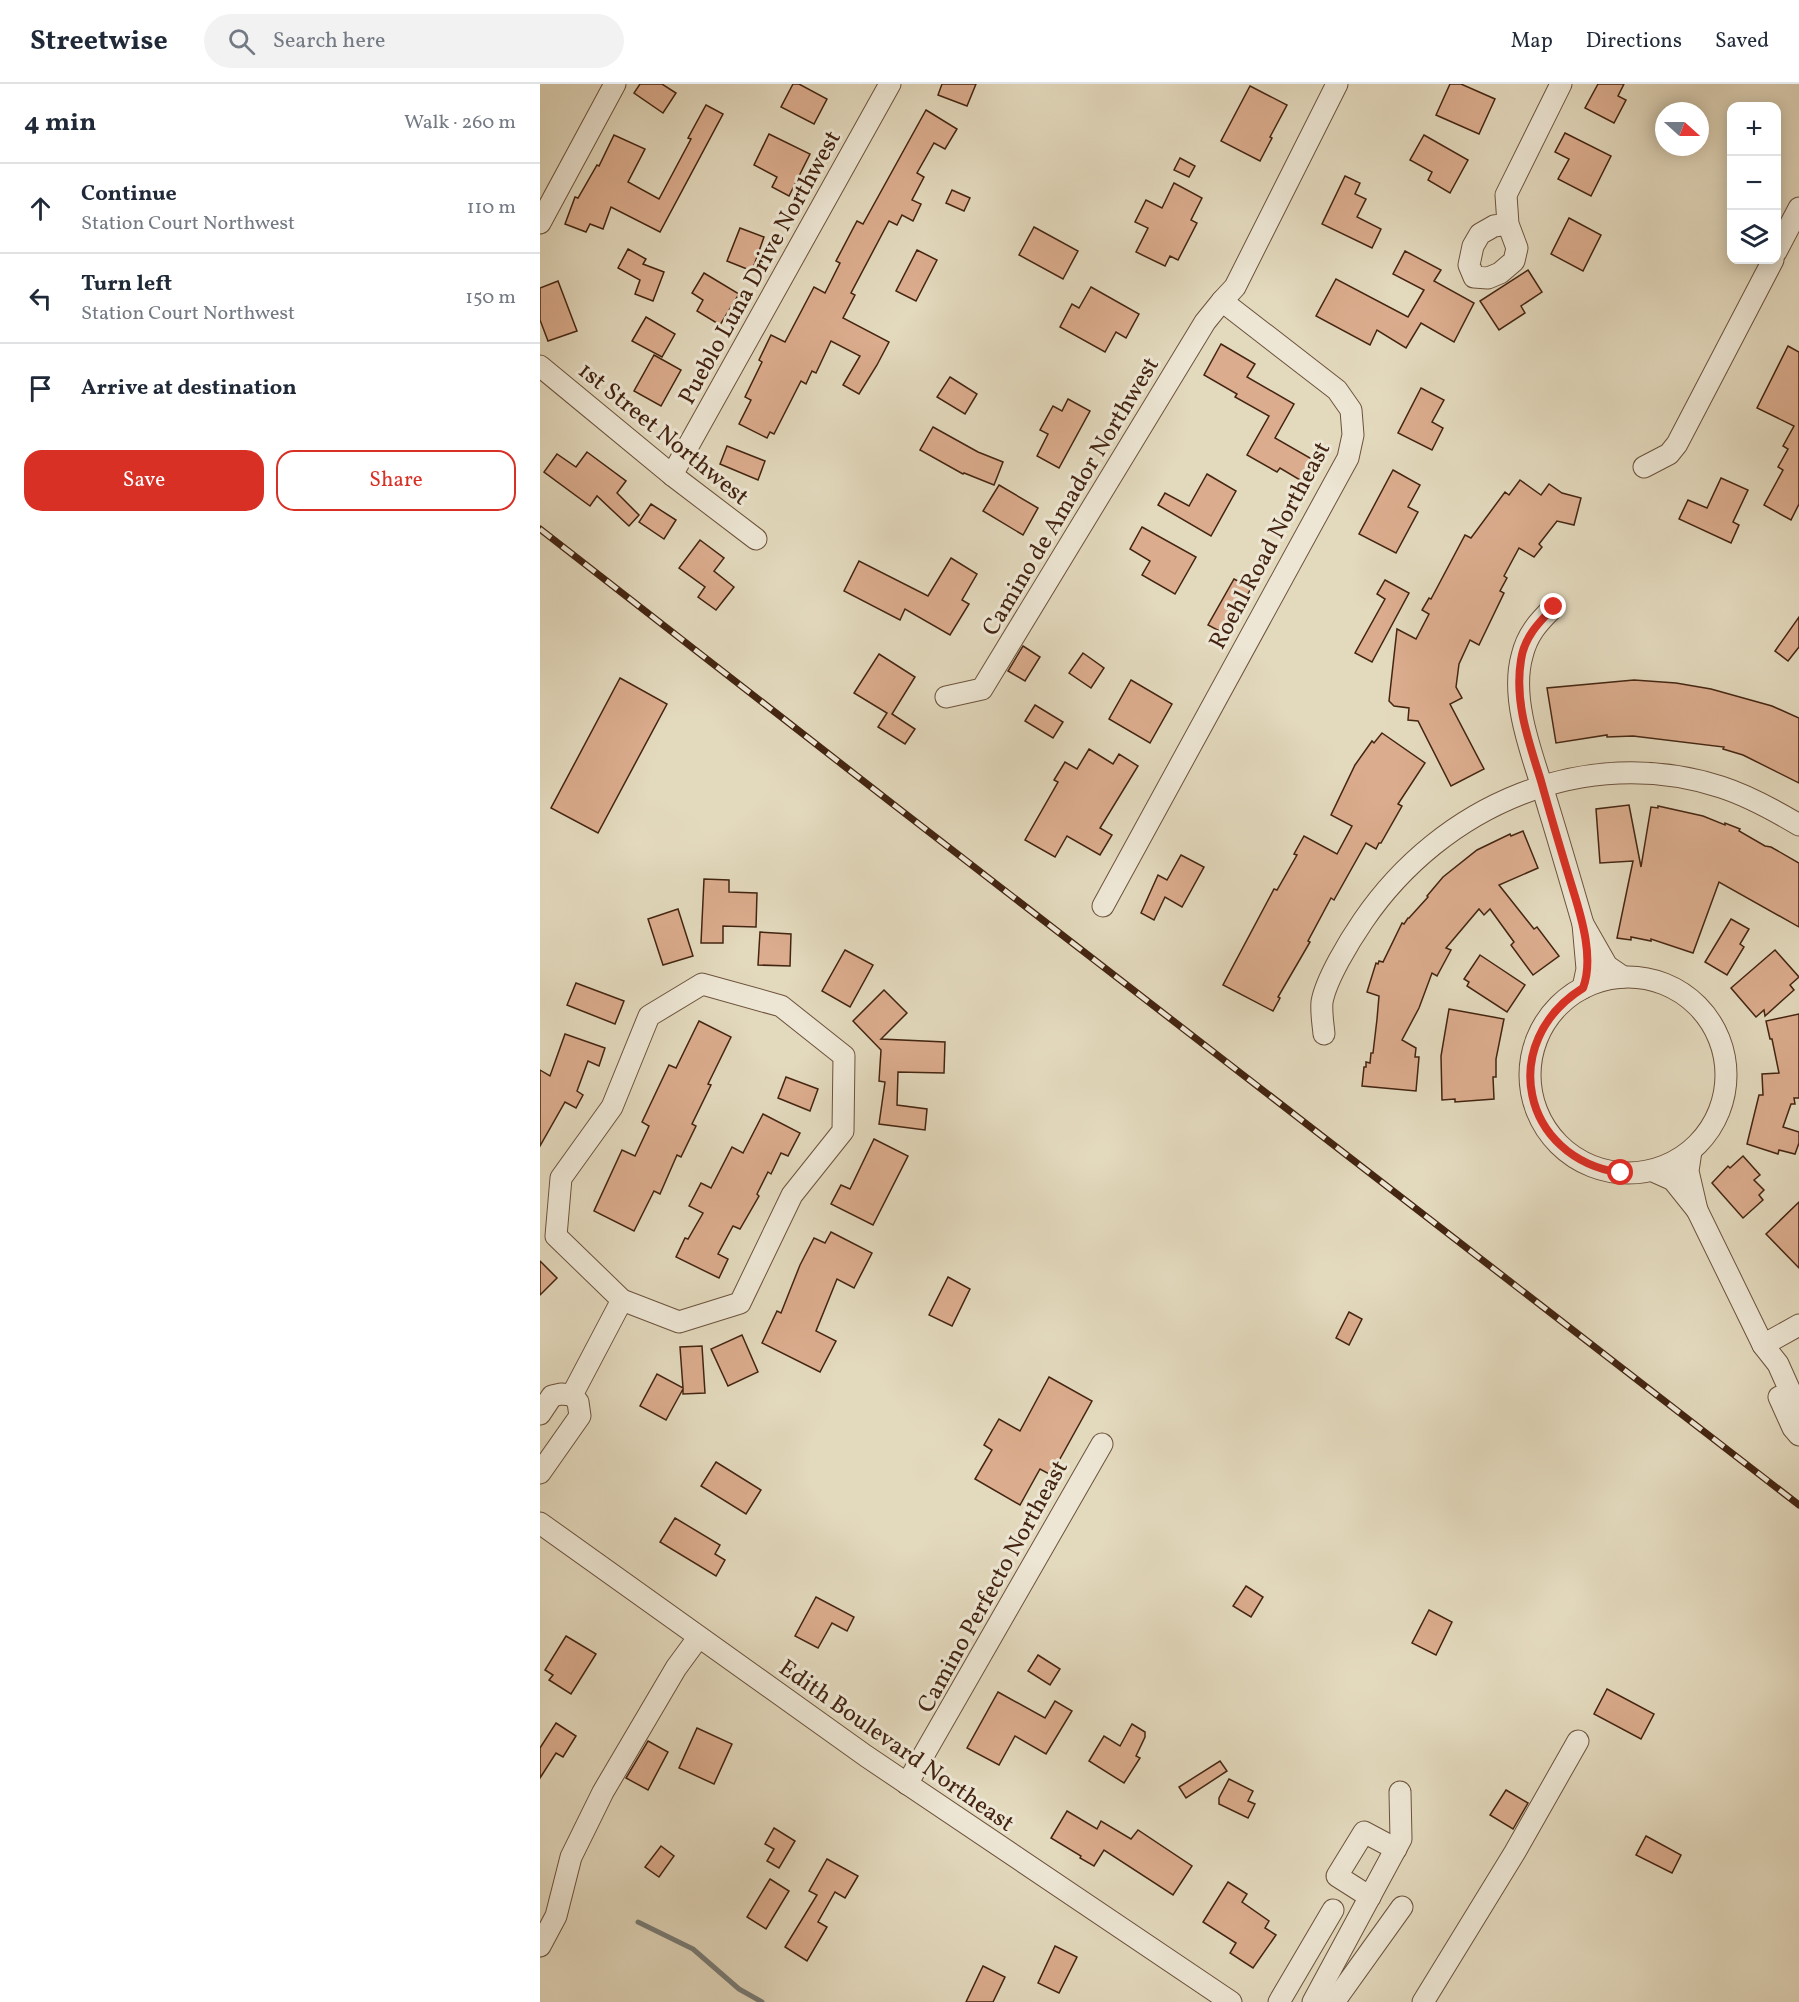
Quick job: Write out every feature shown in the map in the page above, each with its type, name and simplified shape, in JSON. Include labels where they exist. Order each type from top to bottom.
[{"type":"street","points":[[540,223],[615,84]]},
{"type":"street","name":"Pueblo Luna Drive Northwest","points":[[672,475],[890,84]]},
{"type":"street","points":[[1222,301],[1235,287],[1337,84]]},
{"type":"street","points":[[1508,224],[1506,195],[1561,84]]},
{"type":"street","points":[[1781,242],[1799,208]]},
{"type":"street","points":[[1644,467],[1668,454],[1677,444],[1771,264]]},
{"type":"street","name":"Camino de Amador Northwest","points":[[946,697],[982,689],[1205,322],[1222,301]]},
{"type":"street","name":"Roehl Road Northeast","points":[[1103,906],[1348,458],[1353,435],[1351,410],[1336,390],[1222,301]]},
{"type":"street","name":"1st Street Northwest","points":[[540,366],[672,475],[756,539]]},
{"type":"street","points":[[1554,607],[1527,639],[1521,658],[1519,679],[1522,716],[1583,924],[1587,969],[1583,988]]},
{"type":"street","points":[[1324,1034],[1322,1009],[1327,987],[1353,936],[1370,911],[1391,886],[1435,843],[1486,808],[1511,797],[1542,786],[1576,778],[1645,772],[1672,775],[1721,787],[1767,807],[1799,825]]},
{"type":"street","points":[[1583,924],[1607,966],[1623,977]]},
{"type":"street","points":[[1623,977],[1649,979],[1670,986],[1689,998],[1704,1013],[1716,1031],[1724,1052],[1725,1095],[1718,1116],[1706,1135],[1691,1151],[1673,1163],[1653,1171],[1621,1173],[1590,1166],[1570,1154],[1553,1138],[1544,1125],[1537,1111],[1530,1080],[1531,1064],[1540,1033],[1558,1007],[1583,988],[1605,980],[1623,977]]},
{"type":"street","points":[[702,984],[781,1006],[844,1056],[843,1131],[792,1196],[740,1302],[679,1322],[621,1300],[556,1236],[561,1178],[612,1107],[649,1016],[702,984]]},
{"type":"street","points":[[1691,1151],[1688,1171],[1697,1210]]},
{"type":"street","points":[[1653,1171],[1673,1180],[1697,1210],[1763,1345],[1778,1364],[1799,1411]]},
{"type":"street","points":[[572,1395],[621,1300]]},
{"type":"street","points":[[1763,1345],[1799,1326]]},
{"type":"street","points":[[1763,1345],[1768,1371],[1793,1428],[1799,1435]]},
{"type":"street","points":[[540,1414],[552,1396],[561,1394],[572,1395],[578,1402],[580,1416],[540,1473]]},
{"type":"street","name":"Camino Perfecto Northeast","points":[[908,1784],[1102,1444]]},
{"type":"street","name":"Edith Boulevard Northeast","points":[[540,1523],[698,1638],[908,1784],[1231,2002]]},
{"type":"street","points":[[540,1946],[556,1916],[571,1857],[603,1792],[676,1668],[698,1638]]},
{"type":"street","points":[[1423,2002],[1515,1852],[1578,1741]]},
{"type":"street","points":[[1313,2002],[1401,1839],[1400,1792]]},
{"type":"street","points":[[1370,1897],[1337,1876],[1364,1832],[1396,1849]]},
{"type":"street","points":[[1334,2002],[1402,1907]]},
{"type":"street","points":[[1279,2002],[1333,1910]]},
{"type":"building","points":[[640,84],[662,84],[676,93],[663,113],[634,93]]},
{"type":"building","points":[[793,84],[799,84],[827,99],[814,124],[781,107]]},
{"type":"building","points":[[942,84],[976,84],[967,106],[938,95]]},
{"type":"building","points":[[1450,84],[1461,84],[1495,99],[1479,134],[1436,115]]},
{"type":"building","points":[[1598,84],[1624,84],[1618,96],[1626,100],[1614,123],[1585,108]]},
{"type":"building","points":[[1250,86],[1287,105],[1260,161],[1221,141]]},
{"type":"building","points":[[706,105],[723,114],[660,232],[611,207],[603,229],[590,224],[586,232],[565,224],[575,197],[578,198],[597,165],[599,166],[614,135],[645,149],[628,182],[659,199]]},
{"type":"building","points":[[926,110],[957,129],[945,149],[934,143],[917,173],[924,177],[912,200],[921,204],[913,221],[902,215],[897,225],[889,221],[851,293],[855,295],[843,318],[889,342],[877,365],[859,394],[843,385],[860,356],[831,341],[816,373],[812,371],[806,384],[801,381],[774,434],[770,432],[767,438],[739,424],[751,400],[745,397],[762,362],[759,360],[771,335],[785,342],[814,287],[825,293],[840,263],[836,261],[857,221],[863,224]]},
{"type":"building","points":[[1565,133],[1611,156],[1591,196],[1558,179],[1569,159],[1555,152]]},
{"type":"building","points":[[769,134],[810,154],[789,196],[772,187],[777,177],[754,165]]},
{"type":"building","points":[[1424,135],[1468,160],[1450,193],[1428,180],[1432,172],[1410,160]]},
{"type":"building","points":[[1180,158],[1195,166],[1189,177],[1174,170]]},
{"type":"building","points":[[1345,176],[1360,183],[1355,194],[1366,199],[1357,217],[1381,229],[1372,248],[1322,224]]},
{"type":"building","points":[[1174,183],[1202,198],[1191,220],[1197,223],[1178,260],[1170,256],[1165,266],[1136,252],[1148,228],[1135,222],[1146,200],[1162,208]]},
{"type":"building","points":[[952,190],[970,198],[964,211],[946,203]]},
{"type":"building","points":[[1569,218],[1601,235],[1583,271],[1551,254]]},
{"type":"building","points":[[1034,227],[1078,251],[1063,279],[1019,255]]},
{"type":"building","points":[[740,228],[764,237],[752,271],[727,261]]},
{"type":"building","points":[[628,249],[646,259],[643,264],[664,272],[653,301],[635,294],[640,280],[618,268]]},
{"type":"building","points":[[917,250],[937,260],[916,301],[896,291]]},
{"type":"building","points":[[1405,251],[1441,270],[1434,281],[1474,303],[1454,342],[1421,323],[1406,348],[1377,330],[1370,345],[1316,316],[1336,279],[1408,317],[1424,290],[1393,274]]},
{"type":"building","points":[[1528,270],[1542,292],[1521,306],[1525,313],[1499,330],[1480,301]]},
{"type":"building","points":[[704,273],[739,294],[720,325],[697,311],[703,300],[692,293]]},
{"type":"building","points":[[558,281],[577,331],[548,341],[540,320],[540,288]]},
{"type":"building","points":[[1091,287],[1139,314],[1126,338],[1116,332],[1105,352],[1060,327],[1072,304],[1079,308]]},
{"type":"building","points":[[646,317],[675,334],[662,357],[632,341]]},
{"type":"building","points":[[1221,344],[1255,364],[1247,377],[1294,404],[1275,438],[1317,462],[1305,483],[1280,468],[1277,472],[1247,455],[1269,416],[1235,397],[1237,394],[1204,375]]},
{"type":"building","points":[[1788,346],[1799,352],[1799,504],[1791,520],[1764,505],[1783,470],[1778,467],[1788,449],[1783,446],[1794,426],[1757,408]]},
{"type":"building","points":[[654,355],[681,370],[661,406],[634,391]]},
{"type":"building","points":[[950,377],[977,394],[965,414],[937,397]]},
{"type":"building","points":[[1421,388],[1444,400],[1432,422],[1443,428],[1432,450],[1398,433]]},
{"type":"building","points":[[1068,399],[1090,411],[1059,468],[1037,456],[1048,434],[1040,430],[1053,406],[1062,411]]},
{"type":"building","points":[[933,427],[978,452],[1003,462],[994,485],[963,474],[920,450]]},
{"type":"building","points":[[727,446],[765,461],[758,480],[720,464]]},
{"type":"building","points":[[587,452],[626,481],[617,493],[639,515],[629,526],[597,496],[590,506],[544,472],[557,454],[576,467]]},
{"type":"building","points":[[1393,470],[1420,485],[1408,507],[1418,512],[1396,553],[1359,534]]},
{"type":"building","points":[[1207,474],[1236,491],[1211,536],[1158,505],[1165,493],[1189,506]]},
{"type":"building","points":[[1721,478],[1748,490],[1733,522],[1739,525],[1731,543],[1679,519],[1688,500],[1707,508]]},
{"type":"building","points":[[1520,480],[1541,495],[1549,484],[1562,493],[1581,498],[1574,525],[1557,521],[1539,544],[1542,547],[1534,557],[1519,548],[1504,576],[1507,578],[1500,591],[1504,593],[1479,645],[1470,640],[1459,664],[1456,687],[1462,698],[1450,704],[1484,769],[1451,786],[1418,721],[1408,720],[1409,708],[1394,706],[1389,701],[1397,629],[1416,639],[1429,614],[1422,610],[1429,598],[1431,599],[1465,535],[1471,538],[1505,492],[1509,495]]},
{"type":"building","points":[[999,485],[1038,508],[1023,535],[983,511]]},
{"type":"building","points":[[651,504],[676,520],[664,539],[639,522]]},
{"type":"building","points":[[1142,527],[1196,557],[1175,594],[1142,575],[1150,561],[1130,549]]},
{"type":"building","points":[[700,540],[724,558],[714,571],[734,587],[716,610],[698,597],[705,587],[679,568]]},
{"type":"building","points":[[951,558],[977,574],[962,600],[969,604],[950,635],[905,609],[900,620],[844,591],[859,561],[928,596]]},
{"type":"building","points":[[1234,579],[1251,588],[1227,635],[1208,625]]},
{"type":"building","points":[[1385,580],[1409,593],[1372,662],[1355,653],[1385,599],[1377,594]]},
{"type":"building","points":[[1799,617],[1799,647],[1788,661],[1775,651]]},
{"type":"building","points":[[1023,646],[1040,657],[1025,681],[1008,671]]},
{"type":"building","points":[[1083,653],[1104,668],[1091,688],[1069,673]]},
{"type":"building","points":[[879,654],[915,677],[892,714],[915,729],[905,744],[878,727],[887,713],[854,693]]},
{"type":"building","points":[[620,678],[667,704],[598,833],[551,808]]},
{"type":"building","points":[[1131,680],[1172,704],[1150,743],[1109,719]]},
{"type":"building","points":[[1634,680],[1676,683],[1711,689],[1772,706],[1799,718],[1799,783],[1743,755],[1723,749],[1724,747],[1633,736],[1607,737],[1607,735],[1556,743],[1547,688]]},
{"type":"building","points":[[1035,705],[1063,722],[1053,738],[1025,721]]},
{"type":"building","points":[[1382,733],[1425,763],[1398,804],[1402,806],[1381,843],[1376,849],[1366,843],[1334,900],[1331,898],[1308,941],[1310,942],[1278,997],[1280,998],[1273,1011],[1223,985],[1274,889],[1277,890],[1297,855],[1294,854],[1304,836],[1337,854],[1352,826],[1331,815],[1355,765],[1372,741],[1374,743]]},
{"type":"building","points":[[1089,749],[1113,764],[1119,754],[1138,766],[1100,828],[1112,835],[1100,855],[1067,836],[1055,857],[1025,840],[1058,782],[1054,780],[1065,762],[1077,769]]},
{"type":"building","points":[[1629,805],[1641,867],[1651,807],[1658,808],[1658,806],[1703,816],[1740,829],[1739,831],[1765,846],[1799,863],[1799,927],[1719,882],[1693,953],[1651,939],[1651,941],[1631,937],[1631,940],[1617,938],[1633,861],[1600,863],[1596,809]]},
{"type":"building","points":[[1523,831],[1538,868],[1499,885],[1534,929],[1537,927],[1559,956],[1533,975],[1511,945],[1514,942],[1490,909],[1484,915],[1479,909],[1446,948],[1451,950],[1437,976],[1432,973],[1419,1008],[1402,1040],[1416,1048],[1415,1057],[1419,1057],[1416,1091],[1362,1086],[1364,1067],[1366,1067],[1366,1062],[1370,1063],[1371,1053],[1373,1053],[1377,1019],[1379,996],[1367,992],[1376,963],[1383,962],[1402,923],[1404,924],[1443,877],[1477,850],[1510,834],[1511,836]]},
{"type":"building","points":[[1181,855],[1204,867],[1182,907],[1165,897],[1154,920],[1141,913],[1158,875],[1167,880]]},
{"type":"building","points":[[704,879],[729,880],[729,892],[757,893],[756,927],[723,926],[723,943],[701,943]]},
{"type":"building","points":[[678,909],[693,956],[663,965],[648,919]]},
{"type":"building","points":[[1731,919],[1749,929],[1740,944],[1744,947],[1727,975],[1705,962]]},
{"type":"building","points":[[760,932],[791,934],[790,966],[758,965]]},
{"type":"building","points":[[845,950],[873,965],[850,1007],[822,991]]},
{"type":"building","points":[[1775,950],[1799,977],[1790,985],[1794,990],[1765,1016],[1764,1010],[1756,1017],[1731,988]]},
{"type":"building","points":[[1480,955],[1525,985],[1507,1012],[1467,986],[1469,982],[1464,979]]},
{"type":"building","points":[[576,983],[624,1001],[615,1024],[567,1005]]},
{"type":"building","points":[[884,990],[907,1013],[881,1039],[945,1042],[944,1073],[898,1072],[897,1105],[927,1109],[925,1130],[879,1124],[885,1082],[879,1081],[881,1050],[853,1021]]},
{"type":"building","points":[[1449,1009],[1504,1019],[1496,1059],[1496,1077],[1493,1077],[1494,1099],[1455,1102],[1455,1099],[1442,1100],[1441,1056]]},
{"type":"building","points":[[1799,1014],[1799,1098],[1794,1098],[1795,1104],[1791,1104],[1783,1127],[1799,1132],[1799,1143],[1795,1154],[1779,1150],[1778,1154],[1747,1144],[1759,1095],[1763,1095],[1762,1074],[1779,1073],[1766,1021]]},
{"type":"building","points":[[699,1021],[731,1037],[708,1084],[711,1085],[692,1124],[696,1126],[681,1157],[677,1155],[660,1194],[654,1191],[634,1231],[594,1211],[622,1150],[635,1156],[649,1126],[642,1122],[669,1065],[676,1068]]},
{"type":"building","points":[[565,1034],[605,1048],[599,1066],[588,1061],[577,1091],[583,1095],[576,1108],[565,1102],[540,1146],[540,1070],[550,1076]]},
{"type":"building","points":[[786,1077],[818,1089],[810,1111],[778,1098]]},
{"type":"building","points":[[763,1114],[800,1133],[788,1156],[781,1153],[771,1174],[768,1172],[757,1194],[759,1196],[740,1229],[733,1226],[718,1254],[728,1259],[719,1278],[676,1257],[685,1238],[688,1239],[703,1213],[689,1206],[701,1183],[711,1188],[732,1147],[743,1153]]},
{"type":"building","points":[[874,1139],[908,1156],[873,1225],[831,1204],[841,1185],[850,1189]]},
{"type":"building","points":[[1743,1156],[1760,1175],[1754,1180],[1764,1190],[1759,1195],[1763,1200],[1743,1218],[1712,1183],[1728,1166],[1730,1168]]},
{"type":"building","points":[[1799,1202],[1799,1268],[1766,1234]]},
{"type":"building","points":[[831,1232],[872,1253],[854,1288],[837,1279],[816,1331],[836,1341],[820,1372],[762,1343],[777,1311],[781,1313],[800,1265],[814,1238],[825,1243]]},
{"type":"building","points":[[540,1261],[557,1278],[540,1295]]},
{"type":"building","points":[[948,1277],[970,1289],[952,1326],[929,1315]]},
{"type":"building","points":[[1349,1312],[1362,1319],[1349,1345],[1336,1338]]},
{"type":"building","points":[[742,1335],[758,1372],[728,1386],[711,1349]]},
{"type":"building","points":[[702,1346],[705,1393],[683,1394],[683,1389],[666,1420],[640,1406],[657,1374],[683,1388],[680,1347]]},
{"type":"building","points":[[1049,1377],[1092,1401],[1051,1475],[1040,1469],[1020,1505],[975,1479],[992,1450],[984,1445],[999,1419],[1020,1431]]},
{"type":"building","points":[[716,1462],[761,1490],[746,1514],[701,1486]]},
{"type":"building","points":[[675,1518],[720,1545],[715,1554],[725,1560],[716,1576],[660,1542]]},
{"type":"building","points":[[1246,1586],[1263,1597],[1251,1617],[1233,1606]]},
{"type":"building","points":[[816,1597],[854,1617],[847,1631],[832,1623],[818,1648],[795,1636]]},
{"type":"building","points":[[1429,1610],[1452,1622],[1436,1655],[1412,1643]]},
{"type":"building","points":[[566,1636],[596,1654],[571,1694],[549,1680],[553,1675],[545,1670]]},
{"type":"building","points":[[1038,1655],[1060,1669],[1050,1685],[1028,1671]]},
{"type":"building","points":[[1607,1689],[1654,1714],[1641,1739],[1594,1714]]},
{"type":"building","points":[[998,1692],[1045,1718],[1055,1701],[1072,1711],[1046,1754],[1015,1736],[999,1765],[967,1748]]},
{"type":"building","points":[[556,1723],[576,1736],[563,1757],[556,1753],[540,1778],[540,1748]]},
{"type":"building","points":[[1132,1724],[1145,1732],[1145,1737],[1136,1756],[1140,1758],[1124,1783],[1089,1761],[1104,1736],[1120,1746]]},
{"type":"building","points":[[697,1728],[732,1744],[714,1784],[679,1768]]},
{"type":"building","points":[[648,1741],[668,1752],[648,1790],[626,1778]]},
{"type":"building","points":[[1220,1761],[1227,1771],[1186,1798],[1179,1787]]},
{"type":"building","points":[[1229,1779],[1253,1791],[1248,1801],[1255,1804],[1248,1818],[1219,1804],[1219,1798]]},
{"type":"building","points":[[1506,1790],[1528,1803],[1513,1829],[1490,1815]]},
{"type":"building","points":[[1067,1811],[1097,1829],[1101,1821],[1131,1839],[1138,1830],[1192,1866],[1173,1895],[1104,1850],[1094,1866],[1051,1838]]},
{"type":"building","points":[[774,1828],[795,1841],[779,1868],[767,1861],[774,1849],[765,1844]]},
{"type":"building","points":[[1646,1836],[1681,1855],[1672,1873],[1636,1855]]},
{"type":"building","points":[[661,1846],[674,1856],[659,1877],[645,1867]]},
{"type":"building","points":[[827,1859],[858,1876],[845,1898],[835,1892],[818,1922],[827,1927],[807,1961],[785,1947],[817,1895],[809,1891]]},
{"type":"building","points":[[770,1879],[789,1891],[766,1929],[747,1917]]},
{"type":"building","points":[[1228,1882],[1247,1894],[1242,1902],[1269,1921],[1265,1928],[1276,1935],[1253,1968],[1230,1953],[1236,1943],[1203,1922]]},
{"type":"building","points":[[1055,1946],[1077,1957],[1059,1993],[1038,1983]]},
{"type":"building","points":[[983,1966],[1005,1977],[993,2002],[966,2002]]},
{"type":"waterway","points":[[638,1922],[693,1949],[739,1989],[762,2002]]},
{"type":"railway","points":[[540,529],[1799,1505]]},
{"type":"route","points":[[1554,607],[1542,618],[1527,639],[1521,658],[1520,697],[1522,716],[1583,924],[1587,969],[1583,988],[1558,1007],[1540,1033],[1534,1048],[1530,1080],[1537,1111],[1553,1138],[1576,1159],[1606,1171],[1621,1173]]}]
